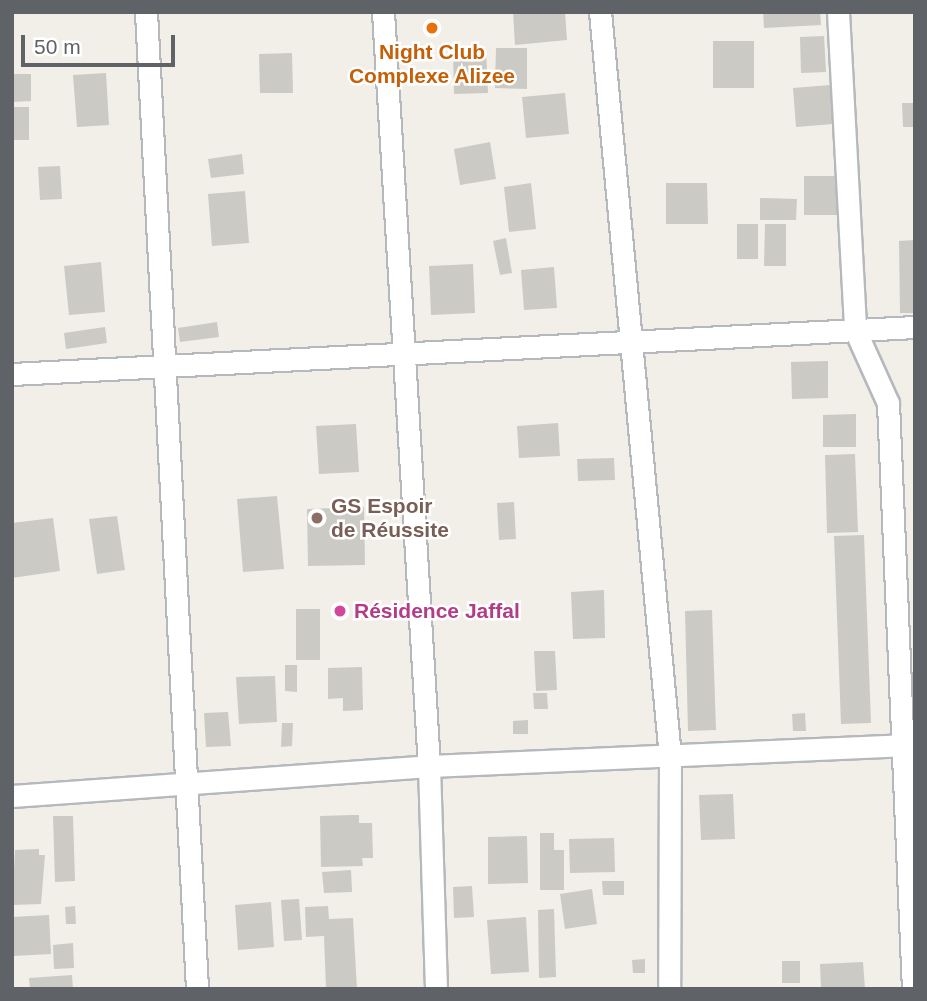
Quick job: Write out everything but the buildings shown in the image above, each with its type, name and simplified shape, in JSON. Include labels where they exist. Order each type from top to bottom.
[{"type":"street","points":[[146,12],[197,989]]},
{"type":"street","points":[[383,12],[429,766],[436,989]]},
{"type":"street","points":[[600,12],[670,757],[669,989]]},
{"type":"street","points":[[838,12],[855,330],[888,403],[910,745],[913,989]]},
{"type":"street","points":[[12,374],[915,327]]},
{"type":"street","points":[[12,796],[429,766],[910,745]]},
{"type":"place","name":"Night Club Complexe Alizee","points":[[432,28]]},
{"type":"place","name":"GS Espoir de Réussite","points":[[317,518]]},
{"type":"place","name":"Résidence Jaffal","points":[[340,611]]}]
